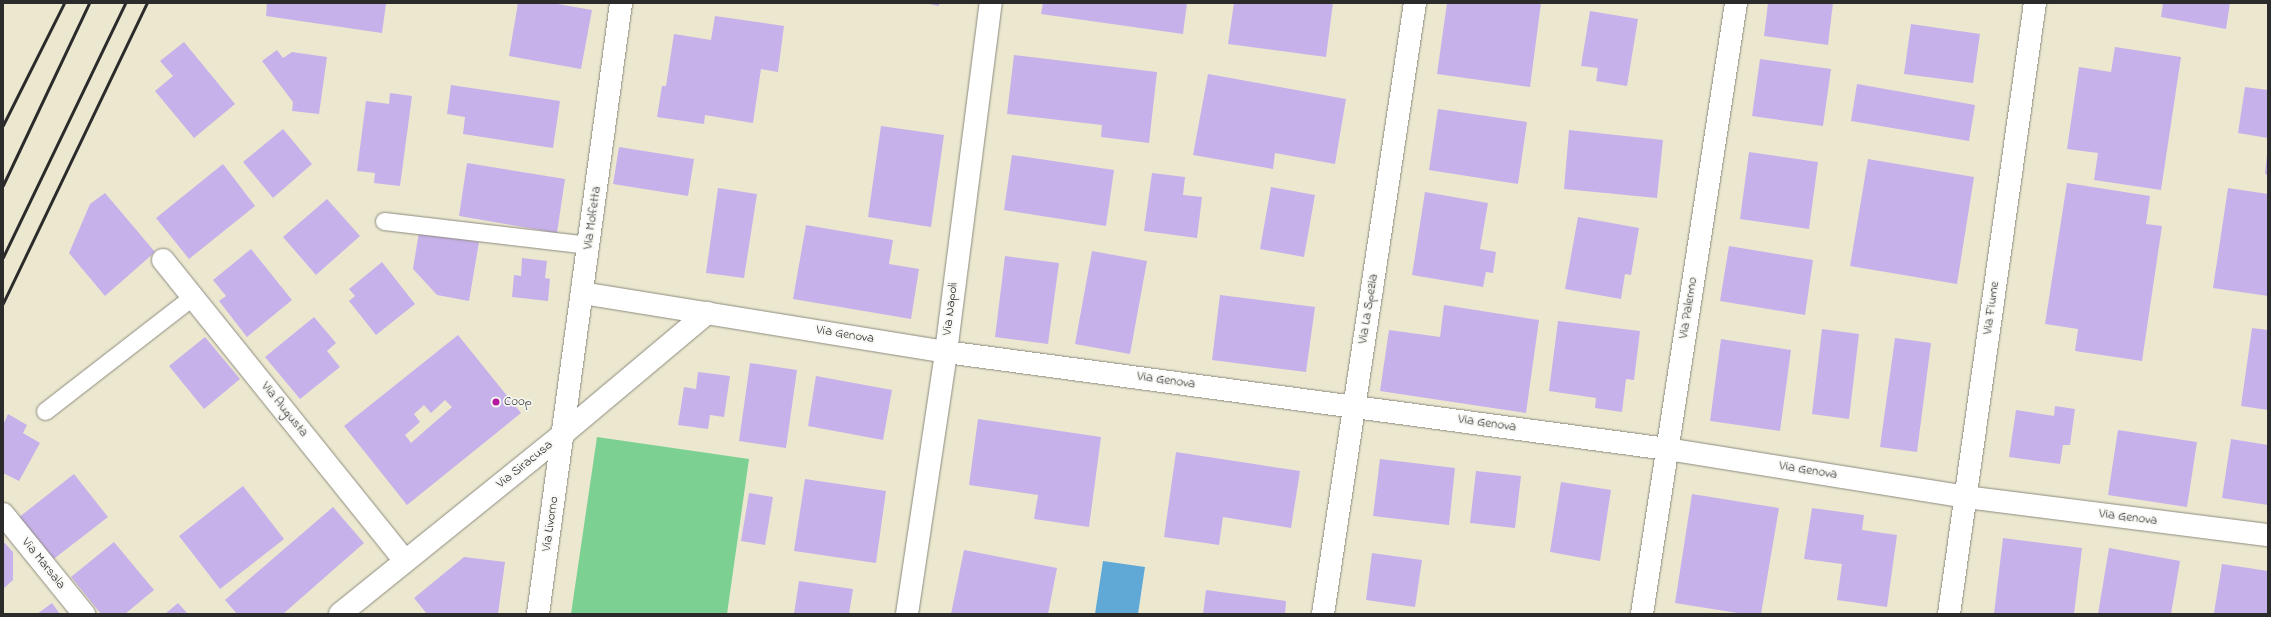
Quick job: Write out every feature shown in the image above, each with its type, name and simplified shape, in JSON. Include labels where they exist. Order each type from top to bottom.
[{"type":"street","name":"Via Molfetta","points":[[564,433],[621,3]]},
{"type":"street","name":"Via Napoli","points":[[907,614],[946,352],[991,3]]},
{"type":"street","name":"Via La Spezia","points":[[1323,614],[1415,3]]},
{"type":"street","name":"Via Palermo","points":[[1642,614],[1736,3]]},
{"type":"street","name":"Via Fiume","points":[[1949,614],[2034,3]]},
{"type":"street","name":"Via Augusta","points":[[163,260],[405,561]]},
{"type":"street","name":"Via Genova","points":[[582,293],[946,352],[1667,448],[1966,497],[2268,535]]},
{"type":"street","name":"Via Siracusa","points":[[340,614],[564,433],[707,313]]},
{"type":"street","name":"Via Livorno","points":[[538,614],[564,433]]},
{"type":"street","name":"Via Marsala","points":[[3,514],[84,614]]},
{"type":"lane","points":[[384,221],[589,245]]},
{"type":"lane","points":[[45,411],[193,296]]},
{"type":"green space","points":[[597,437],[749,459],[727,614],[571,614]]},
{"type":"water","points":[[1103,561],[1145,567],[1138,614],[1095,614]]},
{"type":"building","points":[[267,3],[386,4],[382,33],[266,16]]},
{"type":"building","points":[[518,3],[552,3],[592,10],[581,69],[509,56]]},
{"type":"building","points":[[924,3],[939,3],[939,6]]},
{"type":"building","points":[[1043,3],[1187,3],[1183,34],[1041,14]]},
{"type":"building","points":[[1234,3],[1333,3],[1326,57],[1228,44]]},
{"type":"building","points":[[1447,3],[1541,3],[1530,87],[1437,74]]},
{"type":"building","points":[[1768,3],[1833,3],[1828,45],[1764,36]]},
{"type":"building","points":[[2163,3],[2230,3],[2226,29],[2161,17]]},
{"type":"building","points":[[1590,11],[1638,19],[1627,86],[1596,81],[1598,68],[1581,66]]},
{"type":"building","points":[[715,16],[784,26],[778,72],[761,69],[753,123],[705,115],[704,124],[657,117],[662,86],[666,86],[674,34],[711,40]]},
{"type":"building","points":[[1911,24],[1980,34],[1973,83],[1904,74]]},
{"type":"building","points":[[184,42],[235,104],[194,138],[155,91],[173,76],[160,61]]},
{"type":"building","points":[[2115,47],[2181,57],[2161,190],[2094,180],[2098,153],[2067,149],[2079,67],[2111,72]]},
{"type":"building","points":[[277,50],[283,58],[292,52],[327,57],[319,114],[292,111],[293,102],[262,61]]},
{"type":"building","points":[[1014,55],[1157,72],[1149,143],[1101,137],[1102,125],[1007,114]]},
{"type":"building","points":[[1760,59],[1831,69],[1823,126],[1752,116]]},
{"type":"building","points":[[1208,74],[1346,99],[1335,164],[1275,153],[1273,169],[1193,155]]},
{"type":"building","points":[[1857,84],[1975,105],[1969,141],[1851,121]]},
{"type":"building","points":[[451,85],[560,101],[553,148],[463,134],[465,117],[447,114]]},
{"type":"building","points":[[2245,87],[2268,90],[2268,138],[2238,133]]},
{"type":"building","points":[[390,93],[412,96],[400,186],[374,183],[375,173],[357,171],[366,101],[389,104]]},
{"type":"building","points":[[1438,109],[1527,122],[1518,184],[1429,170]]},
{"type":"building","points":[[881,126],[944,135],[931,227],[868,217]]},
{"type":"building","points":[[283,129],[312,164],[273,198],[243,162]]},
{"type":"building","points":[[1569,130],[1663,140],[1657,198],[1564,189]]},
{"type":"building","points":[[619,147],[694,159],[688,196],[613,184]]},
{"type":"building","points":[[1749,152],[1818,162],[1809,229],[1740,219]]},
{"type":"building","points":[[1012,155],[1114,170],[1106,226],[1004,210]]},
{"type":"building","points":[[2268,155],[2268,175],[2265,174]]},
{"type":"building","points":[[1868,159],[1974,177],[1957,284],[1850,266]]},
{"type":"building","points":[[467,163],[565,179],[557,233],[459,216]]},
{"type":"building","points":[[223,164],[255,206],[189,259],[156,218]]},
{"type":"building","points":[[1152,173],[1185,177],[1183,195],[1202,197],[1197,238],[1144,231]]},
{"type":"building","points":[[2067,183],[2150,196],[2146,224],[2162,226],[2142,361],[2075,351],[2078,329],[2045,324]]},
{"type":"building","points":[[1271,187],[1315,195],[1304,257],[1260,249]]},
{"type":"building","points":[[718,188],[757,194],[744,278],[706,273]]},
{"type":"building","points":[[2228,188],[2268,194],[2268,296],[2213,288]]},
{"type":"building","points":[[1425,192],[1488,203],[1480,249],[1496,252],[1493,273],[1486,272],[1483,287],[1412,275]]},
{"type":"building","points":[[105,193],[155,252],[105,296],[69,253],[90,204]]},
{"type":"building","points":[[327,199],[360,236],[316,275],[283,237]]},
{"type":"building","points":[[1578,217],[1639,228],[1631,275],[1625,274],[1621,299],[1565,289]]},
{"type":"building","points":[[806,225],[893,240],[889,264],[919,269],[911,319],[793,299]]},
{"type":"building","points":[[419,232],[479,242],[469,301],[437,295],[413,269]]},
{"type":"building","points":[[1729,246],[1813,260],[1805,315],[1720,301]]},
{"type":"building","points":[[251,249],[292,300],[247,337],[219,301],[226,296],[213,280]]},
{"type":"building","points":[[1092,251],[1147,261],[1130,354],[1075,344]]},
{"type":"building","points":[[1005,256],[1059,263],[1048,344],[995,337]]},
{"type":"building","points":[[522,258],[547,261],[545,278],[550,279],[548,301],[512,297],[514,275],[521,276]]},
{"type":"building","points":[[382,262],[415,304],[376,335],[349,301],[355,296],[349,289]]},
{"type":"building","points":[[1220,295],[1315,307],[1306,372],[1212,360]]},
{"type":"building","points":[[1444,305],[1539,320],[1526,413],[1380,391],[1389,330],[1440,337]]},
{"type":"building","points":[[314,317],[336,343],[327,351],[340,367],[300,399],[265,357]]},
{"type":"building","points":[[1558,321],[1640,331],[1634,380],[1626,379],[1622,412],[1595,408],[1596,398],[1549,391]]},
{"type":"building","points":[[2252,328],[2268,330],[2268,410],[2241,406]]},
{"type":"building","points":[[1822,329],[1859,334],[1849,419],[1812,414]]},
{"type":"building","points":[[458,335],[521,413],[407,505],[344,426]],"holes":[[[445,400],[452,407],[411,443],[405,435],[420,422],[414,414],[424,405],[431,413]]]},
{"type":"building","points":[[205,337],[240,379],[204,409],[169,366]]},
{"type":"building","points":[[1895,338],[1931,343],[1917,452],[1880,447]]},
{"type":"building","points":[[1721,339],[1791,350],[1780,431],[1710,421]]},
{"type":"building","points":[[750,363],[797,370],[786,448],[739,441]]},
{"type":"building","points":[[698,372],[730,376],[724,417],[710,415],[708,429],[678,425],[684,387],[696,389]]},
{"type":"building","points":[[816,376],[892,390],[883,440],[808,426]]},
{"type":"building","points":[[2055,406],[2075,409],[2070,445],[2063,445],[2060,464],[2009,457],[2016,410],[2054,416]]},
{"type":"building","points":[[8,414],[27,425],[23,433],[40,443],[19,481],[3,473],[3,425]]},
{"type":"building","points":[[978,419],[1101,437],[1089,527],[1034,519],[1038,495],[969,485]]},
{"type":"building","points":[[2118,430],[2197,442],[2187,507],[2108,495]]},
{"type":"building","points":[[2231,439],[2268,445],[2268,505],[2222,498]]},
{"type":"building","points":[[1176,452],[1300,471],[1291,528],[1223,517],[1219,545],[1164,537]]},
{"type":"building","points":[[1380,459],[1455,468],[1449,525],[1373,516]]},
{"type":"building","points":[[1476,471],[1521,476],[1515,528],[1470,523]]},
{"type":"building","points":[[74,474],[108,517],[51,561],[18,518]]},
{"type":"building","points":[[805,479],[886,491],[876,563],[794,551]]},
{"type":"building","points":[[1561,482],[1611,490],[1600,561],[1550,552]]},
{"type":"building","points":[[243,486],[284,539],[220,589],[179,536]]},
{"type":"building","points":[[749,493],[773,497],[765,545],[741,541]]},
{"type":"building","points":[[1692,494],[1779,508],[1761,614],[1744,614],[1675,603]]},
{"type":"building","points":[[333,507],[364,543],[283,614],[237,614],[225,600]]},
{"type":"building","points":[[1812,508],[1864,515],[1862,530],[1897,535],[1887,607],[1837,600],[1842,564],[1804,559]]},
{"type":"building","points":[[2003,538],[2082,548],[2074,614],[1994,614]]},
{"type":"building","points":[[3,541],[13,552],[13,580],[3,589]]},
{"type":"building","points":[[114,542],[154,590],[125,614],[101,614],[71,577]]},
{"type":"building","points":[[2109,548],[2180,561],[2171,614],[2098,614]]},
{"type":"building","points":[[964,550],[1057,568],[1048,614],[951,614]]},
{"type":"building","points":[[1372,553],[1422,560],[1415,607],[1366,600]]},
{"type":"building","points":[[464,557],[505,562],[498,614],[427,614],[414,598]]},
{"type":"building","points":[[2222,564],[2268,571],[2268,614],[2214,613]]},
{"type":"building","points":[[799,581],[853,589],[849,614],[794,614]]},
{"type":"building","points":[[1206,590],[1286,601],[1285,614],[1203,614]]},
{"type":"building","points":[[52,603],[60,614],[37,614]]},
{"type":"building","points":[[178,603],[188,614],[165,614]]},
{"type":"railway","points":[[3,125],[64,3]]},
{"type":"railway","points":[[3,185],[89,3]]},
{"type":"railway","points":[[3,257],[125,3]]},
{"type":"railway","points":[[3,303],[147,3]]},
{"type":"place","name":"Coop","points":[[496,402]]}]
